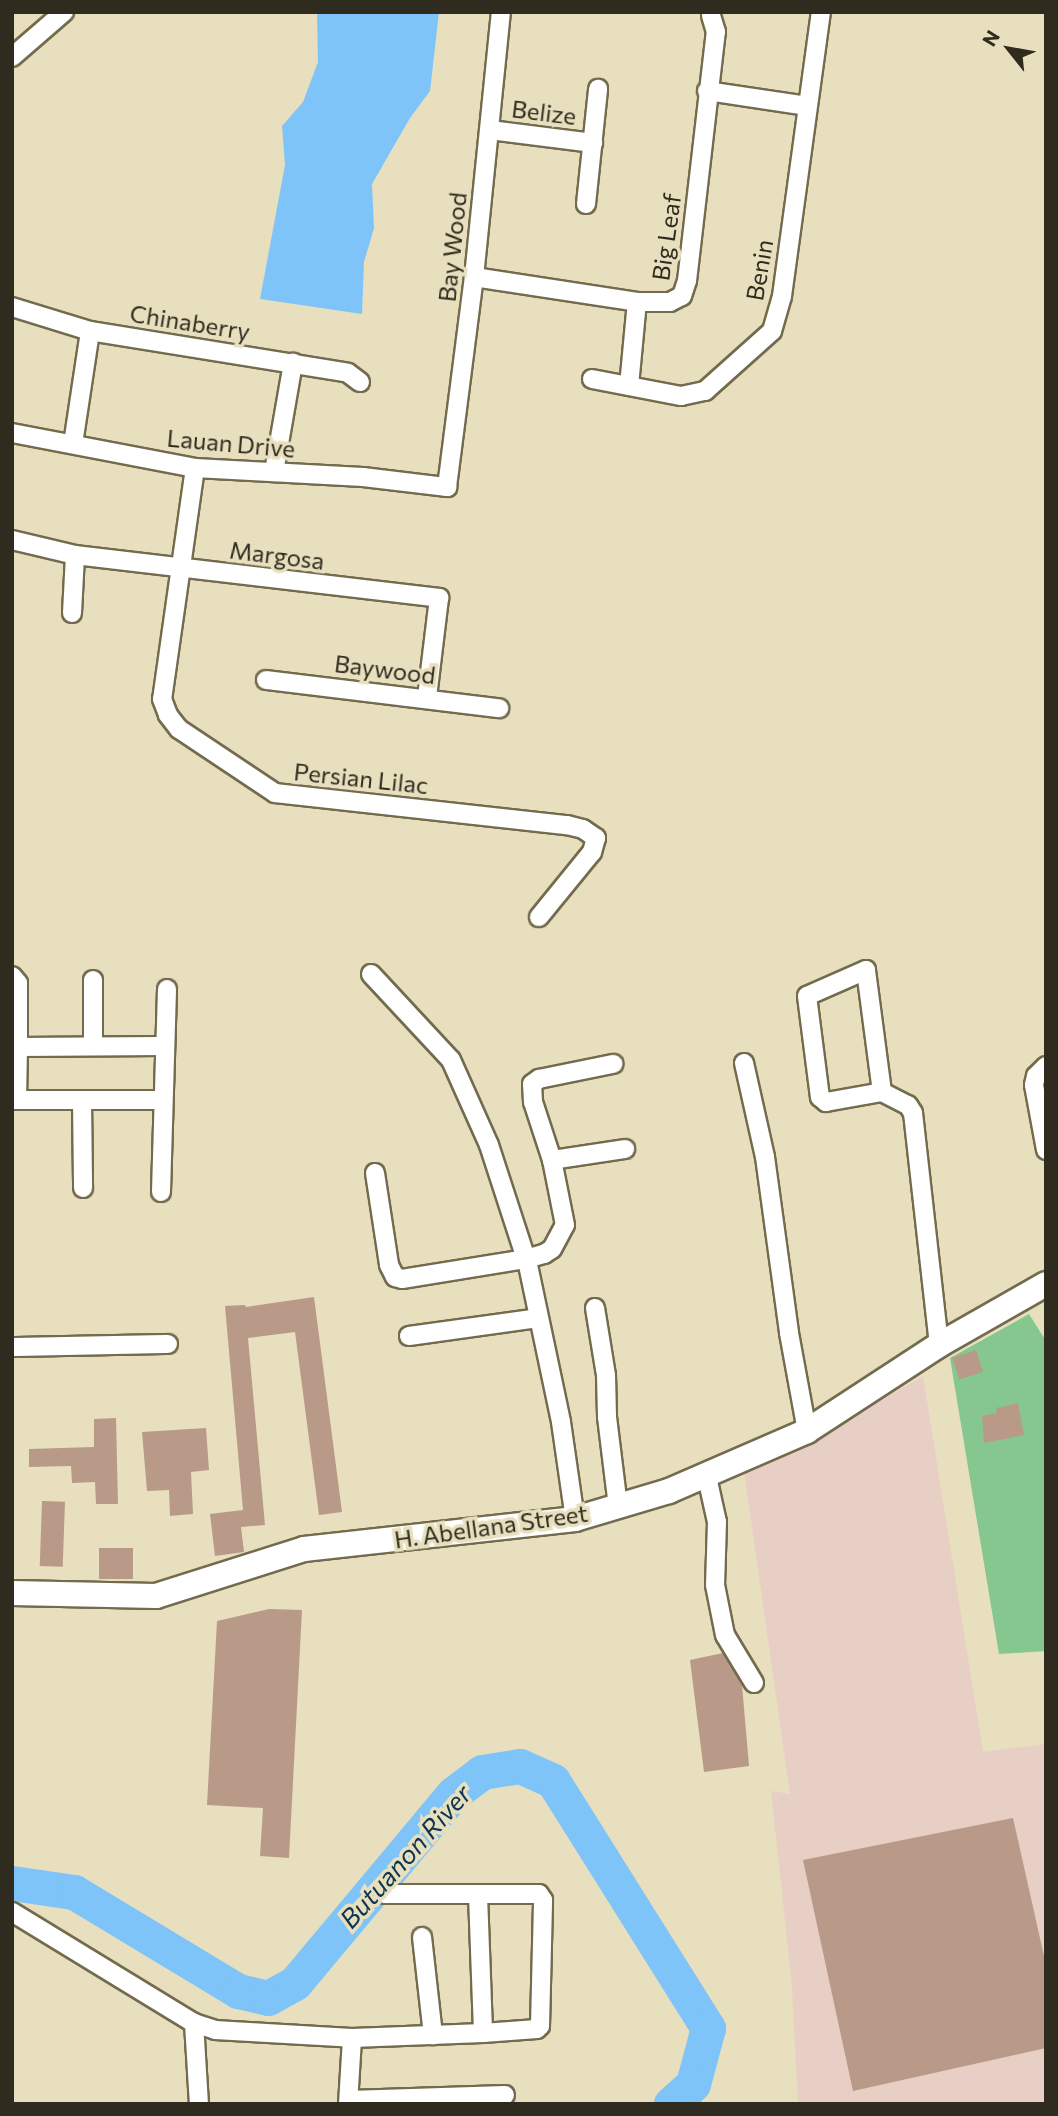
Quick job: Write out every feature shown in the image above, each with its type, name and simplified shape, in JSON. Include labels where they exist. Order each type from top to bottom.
[{"type":"main road","name":"H. Abellana Street","points":[[12,1593],[156,1596],[303,1549],[575,1518],[618,1506],[707,1477],[807,1431],[939,1345],[1046,1284]]},
{"type":"street","points":[[12,57],[64,12]]},
{"type":"street","name":"Bay Wood","points":[[447,487],[474,277],[500,12]]},
{"type":"street","name":"Benin","points":[[592,379],[681,396],[705,391],[772,331],[782,296],[821,12]]},
{"type":"street","name":"Big Leaf","points":[[474,277],[637,302],[670,302],[682,296],[686,289],[716,32],[706,14]]},
{"type":"street","points":[[586,204],[598,89]]},
{"type":"street","points":[[707,91],[807,106]]},
{"type":"street","name":"Belize","points":[[490,130],[593,143]]},
{"type":"street","points":[[629,386],[637,302]]},
{"type":"street","name":"Chinaberry","points":[[12,307],[90,331],[348,373],[360,382]]},
{"type":"street","points":[[73,444],[90,331]]},
{"type":"street","points":[[274,472],[293,363]]},
{"type":"street","name":"Lauan Drive","points":[[12,433],[195,468],[447,487]]},
{"type":"street","name":"Persian Lilac","points":[[195,468],[162,699],[168,715],[178,729],[275,793],[567,825],[583,829],[596,838],[592,852],[539,917]]},
{"type":"street","name":"Margosa","points":[[12,540],[75,555],[439,598],[427,697]]},
{"type":"street","points":[[72,613],[75,555]]},
{"type":"street","name":"Baywood","points":[[266,680],[427,697],[499,708]]},
{"type":"street","points":[[882,1092],[866,970],[812,992],[806,1000],[821,1100],[882,1092],[908,1105],[914,1113],[939,1345]]},
{"type":"street","points":[[371,974],[451,1060],[489,1145],[526,1259],[561,1422],[575,1518]]},
{"type":"street","points":[[12,976],[18,983],[18,1047],[14,1100],[162,1100]]},
{"type":"street","points":[[93,980],[93,1046]]},
{"type":"street","points":[[161,1192],[163,1046],[167,989]]},
{"type":"street","points":[[18,1047],[163,1046]]},
{"type":"street","points":[[744,1063],[765,1157],[789,1333],[807,1431]]},
{"type":"street","points":[[375,1173],[388,1265],[395,1277],[526,1259],[552,1249],[565,1225],[552,1160],[533,1101],[532,1084],[539,1079],[613,1064]]},
{"type":"street","points":[[1046,1066],[1036,1076],[1034,1085],[1046,1150]]},
{"type":"street","points":[[82,1100],[83,1188]]},
{"type":"street","points":[[552,1160],[625,1149]]},
{"type":"street","points":[[596,1308],[606,1375],[607,1417],[618,1506]]},
{"type":"street","points":[[409,1336],[538,1318]]},
{"type":"street","points":[[12,1347],[168,1344]]},
{"type":"street","points":[[707,1477],[717,1522],[715,1585],[725,1635],[754,1683]]},
{"type":"street","points":[[12,1912],[194,2023],[215,2030],[352,2038],[537,2029],[540,2025],[544,1900],[535,1893],[384,1894]]},
{"type":"street","points":[[478,1895],[483,2033]]},
{"type":"street","points":[[422,1937],[433,2035]]},
{"type":"street","points":[[194,2023],[199,2104]]},
{"type":"street","points":[[352,2038],[349,2102],[505,2095]]},
{"type":"shaded area","points":[[923,1376],[983,1752],[1046,1744],[1046,2104],[798,2104],[792,1986],[771,1791],[790,1794],[744,1471],[792,1454]]},
{"type":"green space","points":[[1029,1314],[1046,1341],[1046,1651],[999,1654],[950,1358]]},
{"type":"water","points":[[317,12],[439,12],[430,91],[410,118],[372,184],[374,228],[364,262],[362,314],[260,299],[285,165],[282,126],[303,102],[318,62]]},
{"type":"building","points":[[314,1297],[342,1512],[319,1515],[295,1332],[248,1338],[265,1525],[241,1527],[244,1552],[215,1556],[210,1514],[243,1510],[225,1306],[246,1307]]},
{"type":"building","points":[[976,1350],[983,1372],[959,1380],[952,1358]]},
{"type":"building","points":[[1018,1403],[1024,1435],[984,1443],[982,1416],[997,1413],[996,1408]]},
{"type":"building","points":[[116,1418],[118,1504],[96,1504],[95,1482],[72,1483],[71,1466],[29,1467],[29,1449],[94,1447],[94,1419]]},
{"type":"building","points":[[206,1428],[209,1470],[191,1472],[193,1514],[170,1516],[169,1490],[147,1491],[142,1432]]},
{"type":"building","points":[[42,1501],[65,1502],[63,1567],[40,1566]]},
{"type":"building","points":[[99,1548],[133,1548],[133,1579],[99,1579]]},
{"type":"building","points":[[269,1609],[302,1610],[289,1858],[260,1856],[263,1808],[207,1805],[217,1621]]},
{"type":"building","points":[[723,1653],[742,1685],[749,1766],[704,1772],[690,1660]]},
{"type":"building","points":[[1013,1818],[1046,1965],[1046,2048],[853,2091],[803,1860]]},
{"type":"waterway","name":"Butuanon River","points":[[12,1883],[74,1892],[238,1991],[268,1998],[295,1983],[453,1794],[482,1772],[520,1766],[553,1781],[708,2028],[693,2084],[671,2104]]}]
